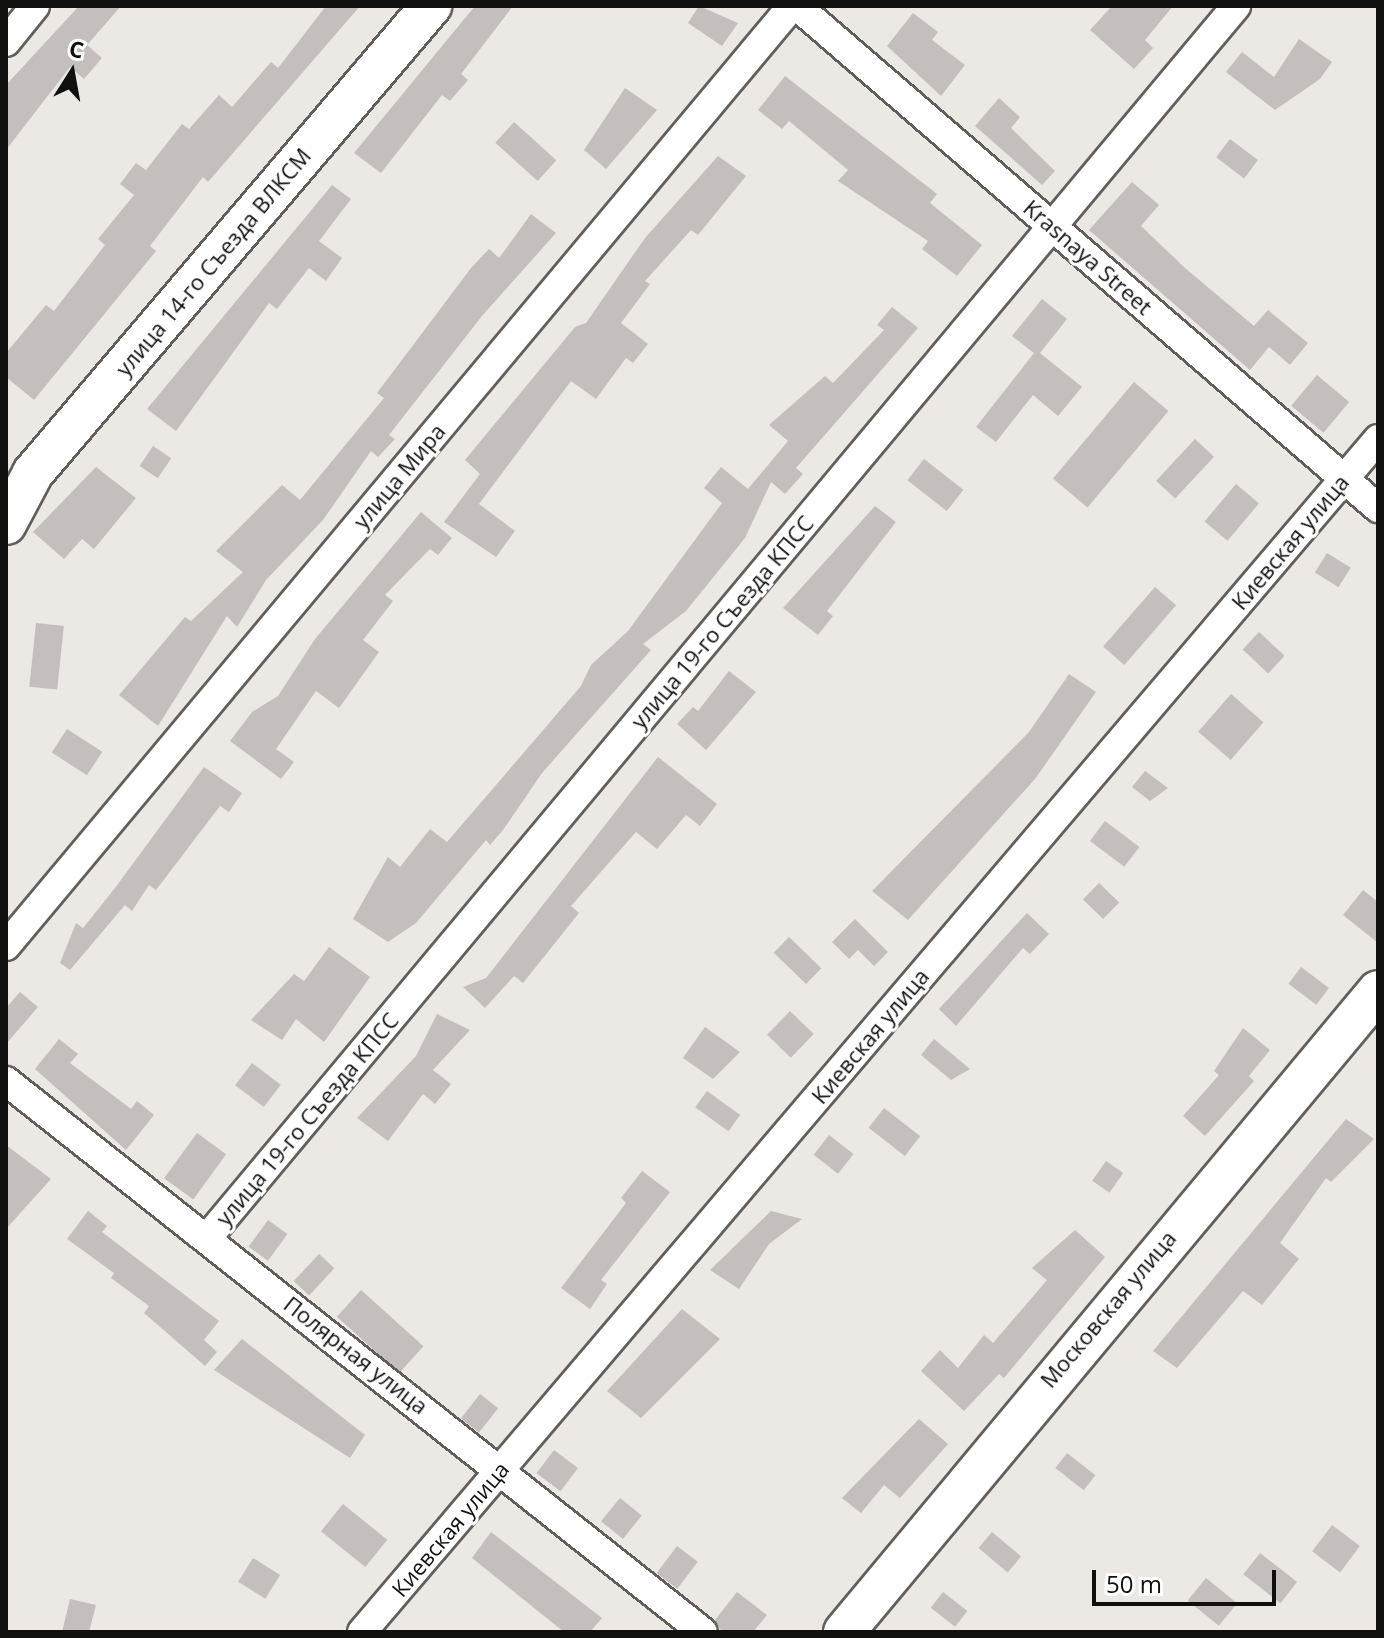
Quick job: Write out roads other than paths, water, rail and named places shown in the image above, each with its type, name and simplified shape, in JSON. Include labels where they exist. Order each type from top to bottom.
[{"type":"main road","name":"улица 14-го Съезда ВЛКСМ","points":[[6,524],[33,473],[431,6]]},
{"type":"main road","name":"Московская улица","points":[[844,1632],[1378,991]]},
{"type":"street","points":[[6,42],[35,6]]},
{"type":"street","name":"Krasnaya Street","points":[[794,6],[1378,508]]},
{"type":"street","name":"улица Мира","points":[[6,946],[794,6]]},
{"type":"street","name":"улица 19-го Съезда КПСС","points":[[208,1237],[1236,6]]},
{"type":"street","name":"Киевская улица","points":[[362,1632],[1378,439]]},
{"type":"street","name":"Полярная улица","points":[[6,1081],[208,1237],[703,1632]]}]
